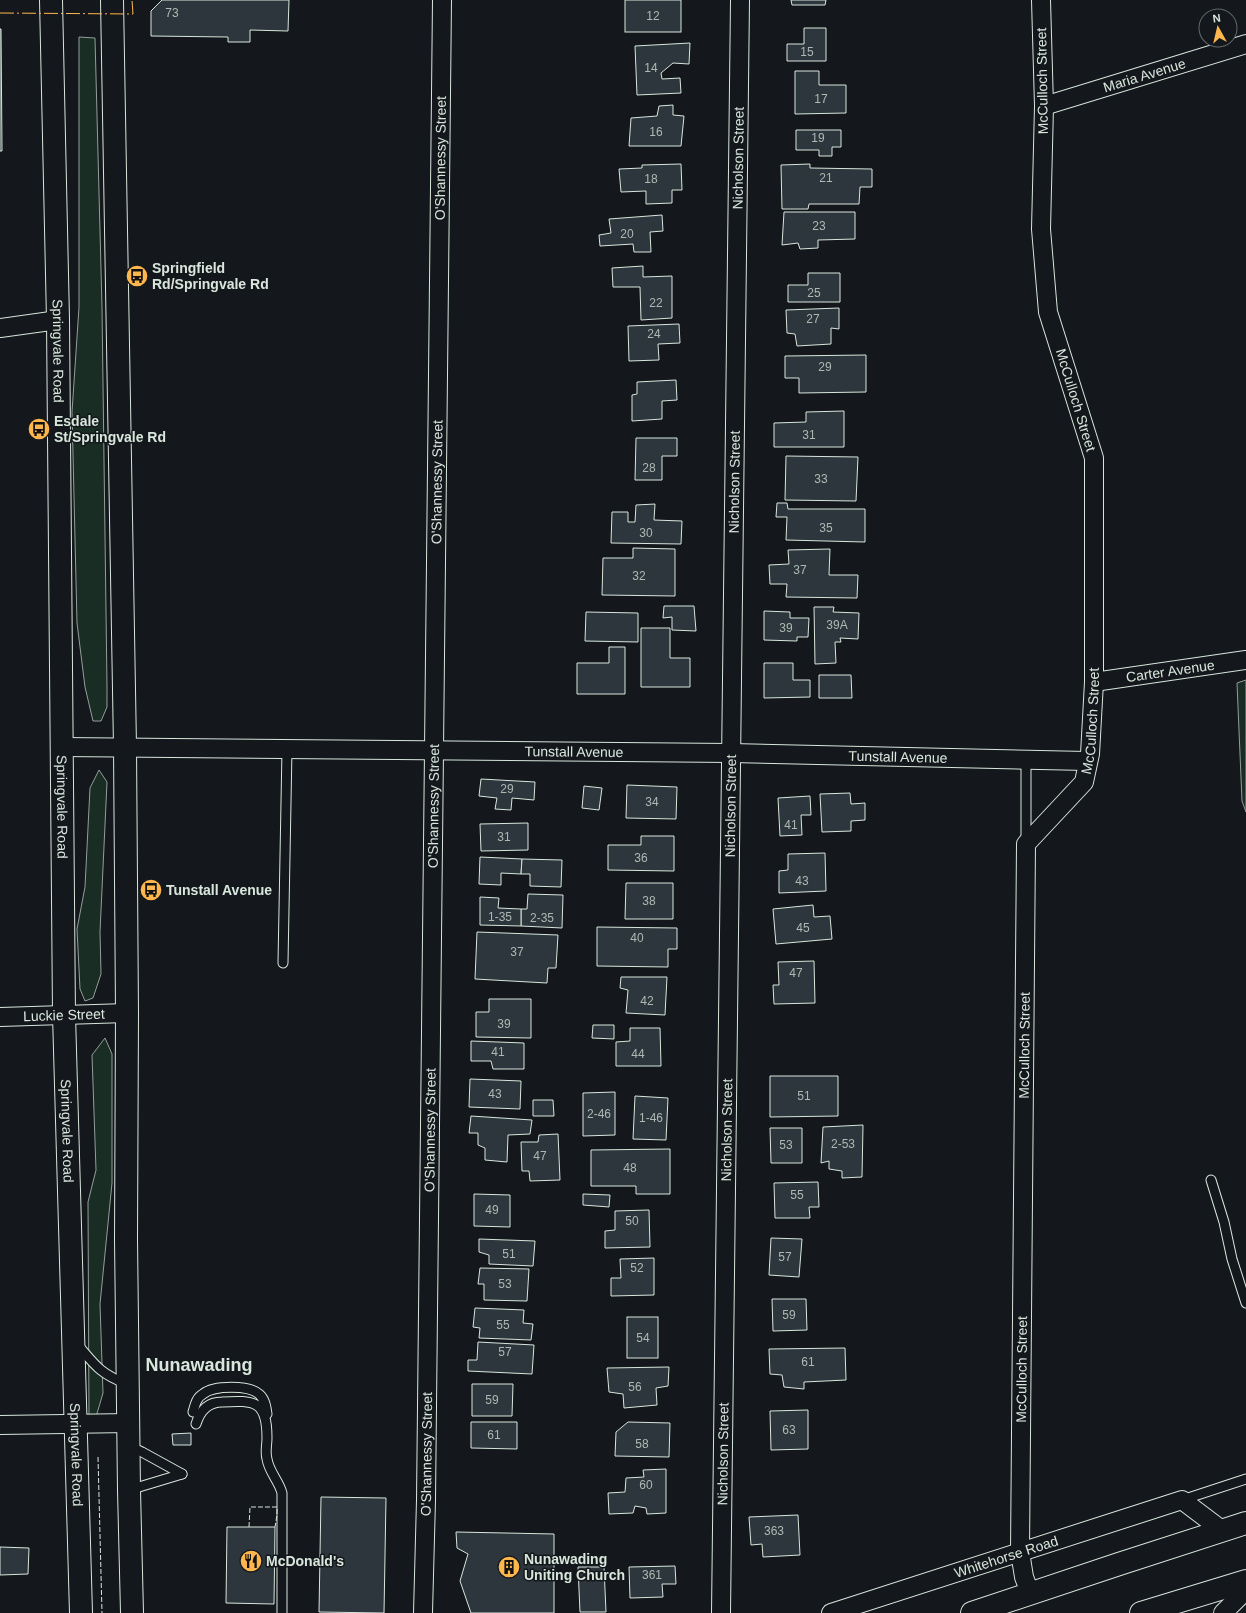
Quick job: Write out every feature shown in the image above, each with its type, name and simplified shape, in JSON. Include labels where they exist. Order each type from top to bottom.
[{"type":"highway","name":"Springvale Road","points":[[51,0],[58,320],[64,1016],[81,1613]]},
{"type":"highway","points":[[112,0],[125,747],[128,1013],[126,1239],[132,1613]]},
{"type":"highway","points":[[972,1613],[1246,1523]]},
{"type":"highway","points":[[1142,1613],[1246,1580]]},
{"type":"street","name":"O'Shannessy Street","points":[[423,1613],[426,1492],[442,0]]},
{"type":"street","name":"Nicholson Street","points":[[721,1613],[740,0]]},
{"type":"street","name":"McCulloch Street","points":[[1030,1593],[1024,1576],[1020,1552],[1026,844],[1084,782],[1087,761],[1090,754],[1094,682],[1094,458],[1048,312],[1041,229],[1044,106],[1041,0]]},
{"type":"street","name":"Maria Avenue","points":[[1044,106],[1246,44]]},
{"type":"street","points":[[0,328],[58,320]]},
{"type":"street","name":"Carter Avenue","points":[[1094,682],[1246,660]]},
{"type":"street","name":"Tunstall Avenue","points":[[61,747],[731,753],[1026,761],[1087,761]]},
{"type":"street","name":"Luckie Street","points":[[0,1017],[128,1013]]},
{"type":"street","points":[[0,1425],[129,1423]]},
{"type":"street","points":[[1182,1500],[1222,1531]]},
{"type":"street","name":"Whitehorse Road","points":[[831,1613],[1182,1500]]},
{"type":"street","points":[[1223,1613],[1246,1590]]},
{"type":"lane","points":[[283,963],[287,749]]},
{"type":"lane","points":[[1026,761],[1026,844]]},
{"type":"lane","points":[[1211,1180],[1224,1222],[1232,1259],[1246,1303]]},
{"type":"lane","points":[[72,1339],[97,1368],[105,1374],[128,1384]]},
{"type":"lane","points":[[193,1412],[197,1400],[207,1391],[219,1388],[248,1388],[260,1394],[263,1399],[266,1406],[267,1460],[280,1486],[282,1498],[282,1613]]},
{"type":"lane","points":[[196,1424],[198,1415],[203,1409],[217,1402],[249,1402],[259,1406],[263,1411],[267,1425]]},
{"type":"lane","points":[[129,1446],[182,1474],[129,1490]]},
{"type":"lane","name":"Whitehorse Road","points":[[1182,1500],[1246,1480]]},
{"type":"green space","points":[[79,37],[95,38],[102,308],[107,687],[107,707],[101,721],[93,721],[85,687],[77,623],[72,412],[79,307]]},
{"type":"green space","points":[[1246,680],[1246,812],[1242,801],[1237,683]]},
{"type":"green space","points":[[99,770],[107,782],[100,932],[101,974],[93,998],[85,1001],[80,989],[77,929],[85,887],[90,788]]},
{"type":"green space","points":[[105,1038],[112,1054],[112,1183],[100,1304],[103,1393],[96,1417],[89,1418],[88,1202],[96,1170],[92,1055]]},
{"type":"building","points":[[162,0],[289,0],[288,31],[250,30],[250,42],[228,42],[228,37],[151,36],[151,11]]},
{"type":"building","points":[[625,0],[681,0],[681,32],[625,32]]},
{"type":"building","points":[[791,0],[826,0],[825,5],[792,5]]},
{"type":"building","points":[[804,28],[826,28],[826,61],[787,61],[787,44],[804,44]]},
{"type":"building","points":[[1,29],[2,151],[0,151]]},
{"type":"building","points":[[690,43],[689,64],[673,63],[661,73],[662,79],[680,78],[681,93],[637,95],[635,46]]},
{"type":"building","points":[[795,71],[819,71],[819,85],[846,85],[846,113],[795,114]]},
{"type":"building","points":[[673,105],[673,115],[684,116],[681,146],[629,146],[631,118],[657,116],[659,106]]},
{"type":"building","points":[[796,130],[841,130],[841,147],[832,147],[832,156],[819,156],[819,150],[796,150]]},
{"type":"building","points":[[681,164],[682,190],[672,190],[672,203],[646,204],[646,191],[621,192],[619,169],[642,168],[642,165]]},
{"type":"building","points":[[810,164],[810,168],[872,169],[872,187],[860,187],[859,204],[809,204],[808,209],[782,209],[781,165]]},
{"type":"building","points":[[784,212],[855,212],[855,239],[818,240],[818,248],[800,249],[798,243],[782,245]]},
{"type":"building","points":[[662,215],[663,231],[650,232],[651,252],[634,252],[633,244],[600,246],[599,235],[611,233],[609,219]]},
{"type":"building","points":[[643,266],[643,277],[672,276],[672,318],[641,320],[640,287],[613,287],[612,268]]},
{"type":"building","points":[[808,273],[840,273],[840,302],[788,302],[788,285],[808,285]]},
{"type":"building","points":[[839,308],[839,329],[831,328],[831,344],[797,346],[795,334],[787,333],[786,310]]},
{"type":"building","points":[[679,324],[680,343],[658,344],[659,360],[629,361],[628,326]]},
{"type":"building","points":[[866,355],[866,392],[799,393],[799,378],[785,378],[785,356]]},
{"type":"building","points":[[676,380],[677,400],[662,401],[662,419],[632,421],[632,395],[637,394],[637,382]]},
{"type":"building","points":[[844,411],[844,447],[774,447],[774,423],[806,422],[806,412]]},
{"type":"building","points":[[636,438],[677,438],[677,456],[662,456],[662,480],[635,480]]},
{"type":"building","points":[[786,456],[858,457],[856,501],[785,500]]},
{"type":"building","points":[[777,503],[787,503],[788,509],[865,509],[865,542],[786,540],[787,517],[776,517]]},
{"type":"building","points":[[655,504],[654,520],[682,521],[681,544],[611,543],[612,512],[628,512],[628,522],[635,522],[636,505]]},
{"type":"building","points":[[633,548],[675,549],[675,596],[602,595],[603,558],[633,558]]},
{"type":"building","points":[[830,549],[829,575],[858,575],[857,598],[786,597],[787,584],[770,584],[769,565],[789,564],[788,550]]},
{"type":"building","points":[[664,606],[694,606],[696,631],[672,630],[672,617],[663,618]]},
{"type":"building","points":[[814,607],[834,607],[833,612],[859,613],[858,639],[840,638],[841,642],[835,642],[836,663],[815,664]]},
{"type":"building","points":[[764,611],[790,612],[790,618],[809,618],[808,637],[797,637],[797,641],[764,640]]},
{"type":"building","points":[[586,612],[638,613],[638,642],[585,641]]},
{"type":"building","points":[[641,628],[670,628],[670,658],[690,658],[690,687],[641,687]]},
{"type":"building","points":[[609,647],[625,647],[625,694],[577,694],[577,663],[609,663]]},
{"type":"building","points":[[764,663],[793,663],[793,680],[810,680],[810,697],[764,698]]},
{"type":"building","points":[[819,675],[851,675],[852,698],[819,698]]},
{"type":"building","points":[[481,779],[535,782],[534,800],[512,798],[511,810],[495,809],[497,798],[479,796]]},
{"type":"building","points":[[627,785],[677,787],[676,819],[626,818]]},
{"type":"building","points":[[584,786],[602,788],[599,810],[582,808]]},
{"type":"building","points":[[850,793],[851,804],[865,803],[865,820],[851,821],[851,831],[822,832],[820,794]]},
{"type":"building","points":[[810,796],[811,815],[801,815],[802,835],[780,836],[778,798]]},
{"type":"building","points":[[528,823],[528,850],[481,851],[480,824]]},
{"type":"building","points":[[641,836],[674,836],[674,871],[608,870],[608,845],[641,845]]},
{"type":"building","points":[[825,853],[826,891],[779,893],[779,871],[788,870],[788,854]]},
{"type":"building","points":[[480,857],[522,859],[521,874],[501,873],[501,885],[479,884]]},
{"type":"building","points":[[522,859],[562,860],[561,887],[530,886],[530,874],[521,874]]},
{"type":"building","points":[[626,883],[673,883],[673,919],[625,919]]},
{"type":"building","points":[[528,894],[563,895],[562,928],[521,926],[521,909],[527,909]]},
{"type":"building","points":[[480,897],[499,898],[498,908],[521,909],[521,926],[480,925]]},
{"type":"building","points":[[813,905],[814,917],[830,916],[832,939],[776,944],[773,909]]},
{"type":"building","points":[[597,927],[677,928],[677,949],[668,949],[668,967],[597,966]]},
{"type":"building","points":[[477,932],[558,935],[556,968],[548,968],[547,983],[475,979]]},
{"type":"building","points":[[814,961],[815,1003],[774,1004],[773,985],[779,985],[778,962]]},
{"type":"building","points":[[621,977],[667,977],[665,1015],[626,1013],[628,990],[620,988]]},
{"type":"building","points":[[489,999],[531,999],[531,1038],[476,1037],[476,1012],[489,1012]]},
{"type":"building","points":[[593,1025],[614,1025],[614,1039],[592,1038]]},
{"type":"building","points":[[630,1028],[660,1028],[661,1066],[616,1066],[616,1042],[630,1041]]},
{"type":"building","points":[[471,1041],[524,1043],[524,1069],[493,1069],[491,1061],[471,1061]]},
{"type":"building","points":[[770,1076],[838,1076],[838,1116],[770,1117]]},
{"type":"building","points":[[470,1079],[521,1081],[520,1109],[469,1107]]},
{"type":"building","points":[[615,1092],[615,1135],[583,1136],[583,1093]]},
{"type":"building","points":[[635,1096],[668,1098],[666,1140],[633,1139]]},
{"type":"building","points":[[533,1100],[553,1100],[554,1116],[533,1116]]},
{"type":"building","points":[[471,1116],[532,1120],[530,1134],[508,1135],[507,1162],[485,1160],[485,1148],[478,1145],[478,1133],[469,1133]]},
{"type":"building","points":[[863,1125],[862,1177],[842,1178],[842,1171],[829,1169],[829,1161],[821,1163],[823,1127]]},
{"type":"building","points":[[770,1128],[802,1128],[802,1163],[771,1163]]},
{"type":"building","points":[[558,1134],[560,1180],[530,1181],[529,1171],[522,1171],[521,1142],[538,1142],[539,1135]]},
{"type":"building","points":[[670,1149],[670,1194],[636,1194],[636,1186],[591,1186],[591,1150]]},
{"type":"building","points":[[818,1182],[819,1207],[809,1207],[810,1218],[775,1218],[774,1183]]},
{"type":"building","points":[[474,1194],[510,1195],[510,1227],[474,1226]]},
{"type":"building","points":[[583,1194],[610,1195],[609,1207],[583,1205]]},
{"type":"building","points":[[649,1210],[650,1247],[605,1248],[605,1231],[615,1230],[615,1211]]},
{"type":"building","points":[[771,1238],[802,1239],[799,1277],[769,1275]]},
{"type":"building","points":[[479,1239],[535,1241],[533,1266],[489,1264],[489,1255],[479,1252]]},
{"type":"building","points":[[654,1258],[654,1295],[611,1296],[611,1278],[621,1278],[620,1259]]},
{"type":"building","points":[[480,1268],[529,1269],[527,1301],[484,1300],[484,1284],[478,1284]]},
{"type":"building","points":[[772,1299],[806,1299],[807,1330],[773,1331]]},
{"type":"building","points":[[475,1308],[524,1310],[523,1323],[533,1324],[531,1340],[479,1338],[480,1328],[473,1327]]},
{"type":"building","points":[[627,1317],[658,1317],[658,1358],[627,1358]]},
{"type":"building","points":[[478,1342],[534,1345],[532,1374],[468,1371],[468,1360],[477,1360]]},
{"type":"building","points":[[845,1348],[846,1380],[804,1382],[804,1389],[784,1387],[782,1375],[770,1374],[769,1349]]},
{"type":"building","points":[[669,1367],[668,1386],[656,1388],[657,1405],[624,1408],[623,1394],[609,1392],[607,1368]]},
{"type":"building","points":[[472,1384],[513,1384],[512,1416],[472,1416]]},
{"type":"building","points":[[808,1410],[808,1449],[771,1450],[770,1411]]},
{"type":"building","points":[[471,1422],[517,1422],[517,1449],[471,1448]]},
{"type":"building","points":[[628,1422],[670,1423],[669,1457],[615,1456],[616,1432]]},
{"type":"building","points":[[191,1433],[191,1445],[173,1445],[172,1434]]},
{"type":"building","points":[[666,1469],[666,1513],[647,1514],[646,1508],[635,1506],[633,1513],[609,1514],[608,1493],[625,1492],[626,1478],[644,1477],[643,1470]]},
{"type":"building","points":[[321,1497],[386,1498],[384,1613],[319,1612]]},
{"type":"building","points":[[798,1515],[800,1555],[763,1557],[762,1544],[751,1545],[749,1517]]},
{"type":"building","name":"McDonald's","points":[[227,1527],[275,1527],[274,1604],[226,1603]]},
{"type":"building","name":"Nunawading Uniting Church","points":[[456,1532],[554,1534],[554,1613],[471,1613],[460,1581],[468,1554],[457,1548]]},
{"type":"building","points":[[0,1547],[29,1548],[28,1574],[0,1575]]},
{"type":"building","points":[[675,1566],[676,1584],[662,1584],[663,1597],[630,1598],[629,1567]]},
{"type":"building","points":[[578,1567],[604,1567],[606,1612],[580,1612]]},
{"type":"fence","points":[[98,1457],[102,1613]]},
{"type":"fence","points":[[249,1527],[250,1507],[277,1507],[275,1527]]},
{"type":"power","points":[[0,13],[133,14],[132,0]]},
{"type":"place","name":"Springfield Rd/Springvale Rd","points":[[137,276]]},
{"type":"place","name":"Esdale St/Springvale Rd","points":[[39,429]]},
{"type":"place","name":"Tunstall Avenue","points":[[151,890]]},
{"type":"place","name":"McDonald's","points":[[251,1561]]},
{"type":"place","name":"Nunawading Uniting Church","points":[[509,1567]]},
{"type":"district","name":"Nunawading","points":[[199,1365]]}]
